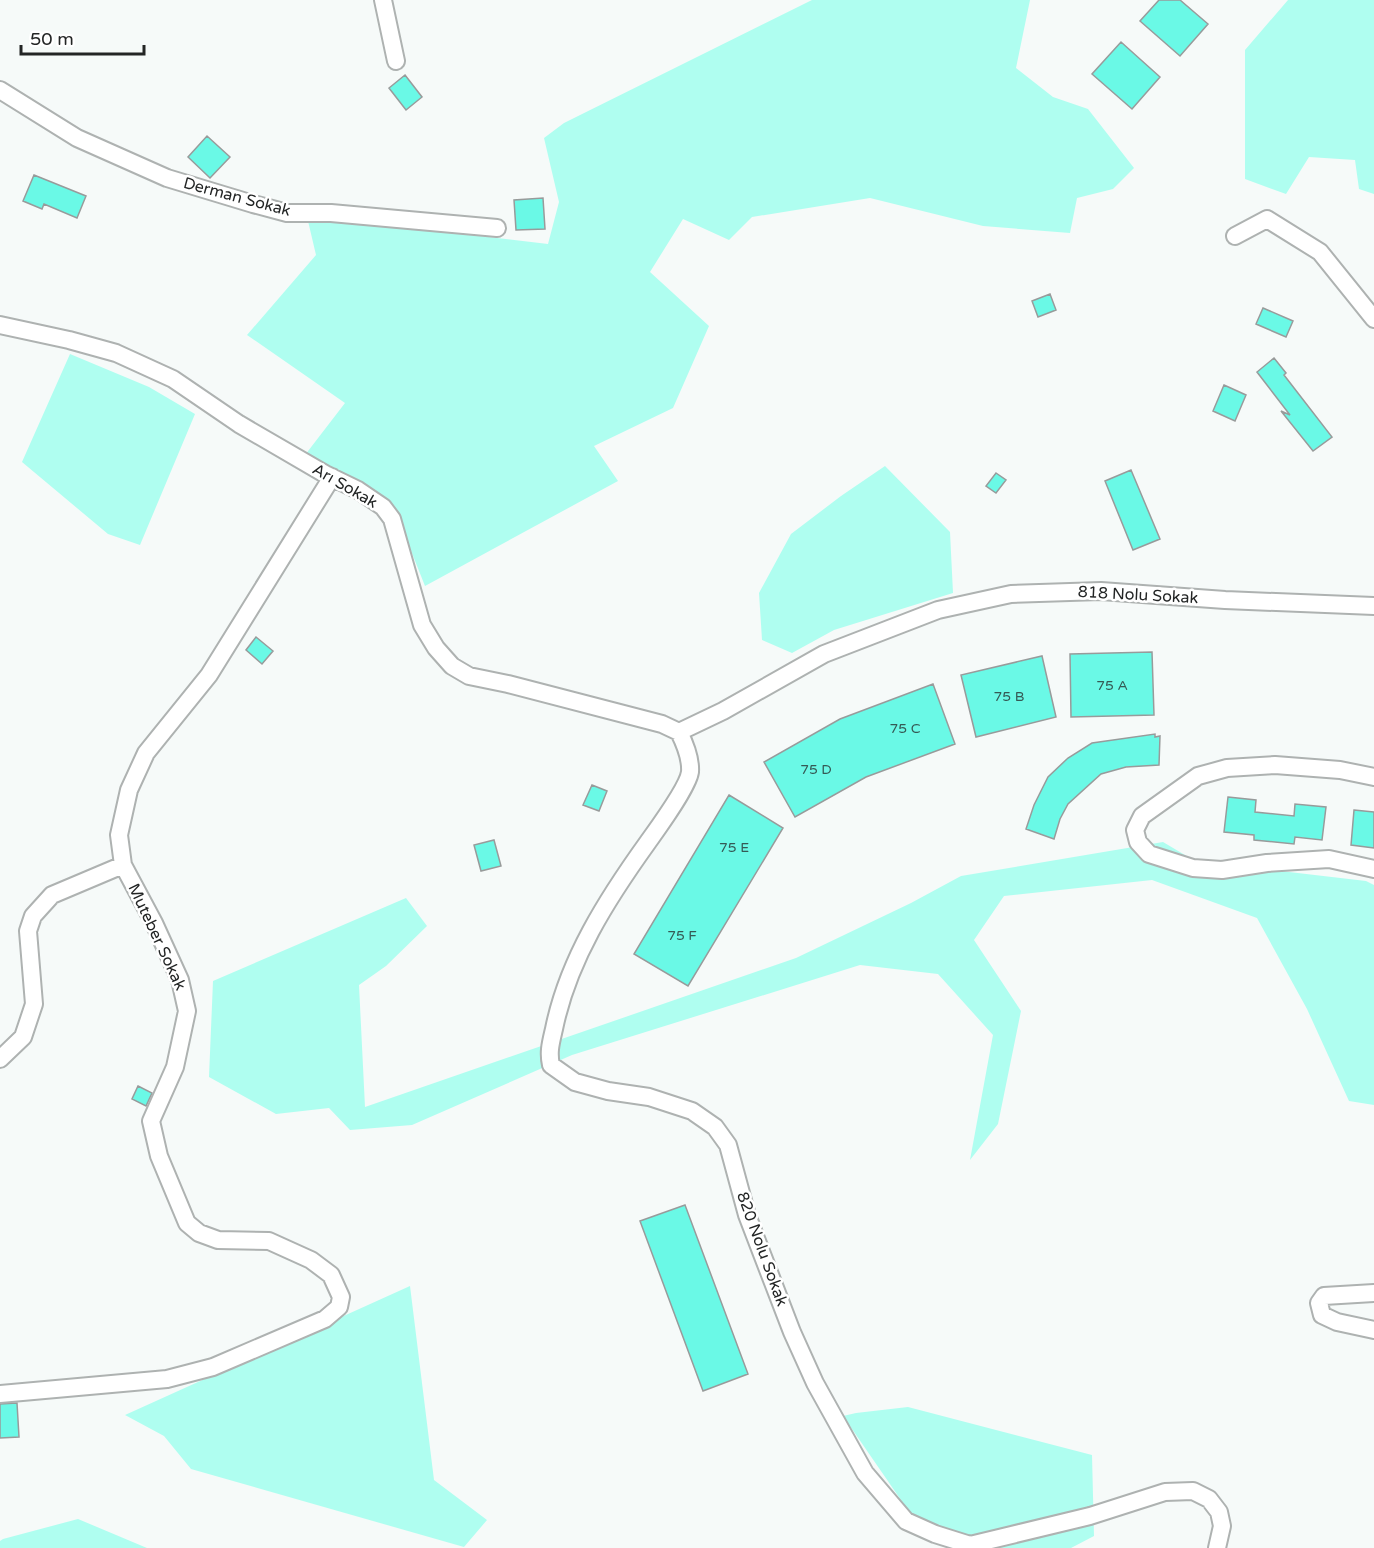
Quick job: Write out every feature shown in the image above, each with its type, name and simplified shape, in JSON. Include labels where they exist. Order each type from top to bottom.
[{"type":"street","points":[[383,0],[396,61]]},
{"type":"street","name":"Derman Sokak","points":[[0,90],[76,138],[167,178],[253,204],[286,213],[331,213],[497,228]]},
{"type":"street","points":[[1236,236],[1267,219],[1320,252],[1374,318]]},
{"type":"street","name":"Arı Sokak","points":[[0,325],[116,353],[173,379],[239,424],[358,490],[383,507],[392,519],[422,625],[436,648],[452,666],[470,676],[662,724],[679,732]]},
{"type":"street","name":"Muteber Sokak","points":[[0,1395],[167,1379],[222,1363],[325,1318],[339,1307],[341,1297],[331,1275],[311,1260],[268,1241],[219,1240],[199,1233],[188,1223],[159,1156],[151,1121],[175,1067],[187,1011],[180,980],[154,923],[123,865],[119,835],[129,790],[146,753],[209,675],[332,477]]},
{"type":"street","name":"818 Nolu Sokak","points":[[679,732],[723,711],[824,654],[939,610],[1011,594],[1101,591],[1225,600],[1374,606]]},
{"type":"street","name":"820 Nolu Sokak","points":[[679,732],[686,745],[690,773],[670,810],[624,876],[583,946],[566,982],[557,1012],[549,1054],[551,1065],[575,1082],[608,1091],[649,1097],[692,1111],[716,1127],[728,1145],[747,1215],[792,1332],[815,1383],[865,1473],[906,1521],[935,1534],[970,1545],[1090,1516],[1165,1492],[1194,1491],[1209,1499],[1219,1512],[1222,1526],[1217,1548]]},
{"type":"street","points":[[1374,777],[1340,770],[1275,765],[1227,768],[1198,776],[1142,816],[1135,830],[1138,842],[1149,854],[1193,868],[1222,870],[1268,862],[1329,859],[1374,869]]},
{"type":"street","points":[[0,1059],[23,1037],[34,1004],[28,931],[33,916],[52,895],[123,865]]},
{"type":"street","points":[[1374,1293],[1324,1296],[1319,1303],[1322,1314],[1337,1322],[1374,1330]]},
{"type":"green space","points":[[812,0],[1030,0],[1016,68],[1053,97],[1088,109],[1134,168],[1113,189],[1077,198],[1070,233],[983,226],[870,198],[752,217],[729,240],[683,219],[650,272],[709,326],[673,408],[594,446],[618,481],[425,586],[396,513],[305,455],[345,403],[247,335],[316,255],[308,221],[387,225],[548,244],[559,202],[544,138],[564,123]]},
{"type":"green space","points":[[1288,0],[1374,0],[1374,194],[1359,189],[1355,160],[1309,157],[1286,194],[1245,179],[1245,50]]},
{"type":"green space","points":[[70,354],[149,387],[195,414],[140,545],[108,534],[22,462]]},
{"type":"green space","points":[[885,466],[950,532],[953,593],[834,630],[792,653],[762,640],[759,593],[791,534]]},
{"type":"green space","points":[[1163,842],[1195,861],[1366,881],[1374,885],[1374,1105],[1349,1101],[1307,1009],[1257,918],[1152,880],[1004,896],[974,940],[1021,1011],[998,1124],[970,1160],[993,1035],[938,974],[860,965],[572,1055],[412,1125],[350,1130],[329,1108],[276,1114],[209,1077],[213,981],[406,898],[427,926],[386,966],[359,985],[365,1107],[796,958],[911,903],[961,876]]},
{"type":"green space","points":[[410,1286],[434,1480],[487,1520],[464,1547],[191,1469],[164,1436],[125,1415]]},
{"type":"green space","points":[[908,1407],[1092,1455],[1094,1536],[1071,1548],[971,1548],[965,1536],[912,1516],[843,1416]]},
{"type":"green space","points":[[78,1519],[147,1548],[0,1548],[0,1541],[3,1539]]},
{"type":"building","points":[[1159,0],[1180,0],[1208,24],[1180,56],[1140,21]]},
{"type":"building","points":[[1121,42],[1160,77],[1132,109],[1092,74]]},
{"type":"building","points":[[405,75],[422,97],[406,110],[389,88]]},
{"type":"building","points":[[207,136],[230,157],[210,178],[188,157]]},
{"type":"building","points":[[34,175],[86,196],[77,218],[44,204],[42,209],[23,201]]},
{"type":"building","points":[[543,198],[545,229],[516,230],[514,200]]},
{"type":"building","points":[[1050,294],[1056,310],[1038,317],[1032,301]]},
{"type":"building","points":[[1263,308],[1293,321],[1286,337],[1256,324]]},
{"type":"building","points":[[1274,358],[1286,373],[1284,375],[1332,437],[1313,451],[1281,411],[1290,415],[1257,372]]},
{"type":"building","points":[[1224,385],[1246,395],[1235,421],[1213,411]]},
{"type":"building","points":[[1131,470],[1160,539],[1133,550],[1105,481]]},
{"type":"building","points":[[996,473],[1006,480],[996,493],[986,486]]},
{"type":"building","points":[[256,637],[273,651],[262,664],[246,650]]},
{"type":"building","points":[[1152,652],[1154,715],[1071,717],[1070,654]]},
{"type":"building","points":[[1042,656],[1056,717],[976,737],[961,675]]},
{"type":"building","points":[[933,684],[955,744],[866,777],[795,817],[764,762],[840,719]]},
{"type":"building","points":[[1155,734],[1155,737],[1160,736],[1159,765],[1126,767],[1101,774],[1068,804],[1060,819],[1054,839],[1026,829],[1034,805],[1048,777],[1068,758],[1092,743]]},
{"type":"building","points":[[592,785],[607,791],[599,811],[583,805]]},
{"type":"building","points":[[729,795],[783,828],[688,986],[634,954]]},
{"type":"building","points":[[1228,797],[1256,800],[1255,812],[1294,816],[1295,804],[1326,807],[1322,840],[1295,837],[1294,844],[1254,840],[1254,835],[1224,832]]},
{"type":"building","points":[[1354,810],[1374,812],[1374,848],[1351,845]]},
{"type":"building","points":[[494,840],[501,866],[481,871],[474,845]]},
{"type":"building","points":[[138,1086],[152,1093],[146,1106],[132,1099]]},
{"type":"building","points":[[685,1205],[748,1374],[703,1391],[640,1221]]},
{"type":"building","points":[[17,1403],[19,1437],[0,1438],[0,1404]]}]
